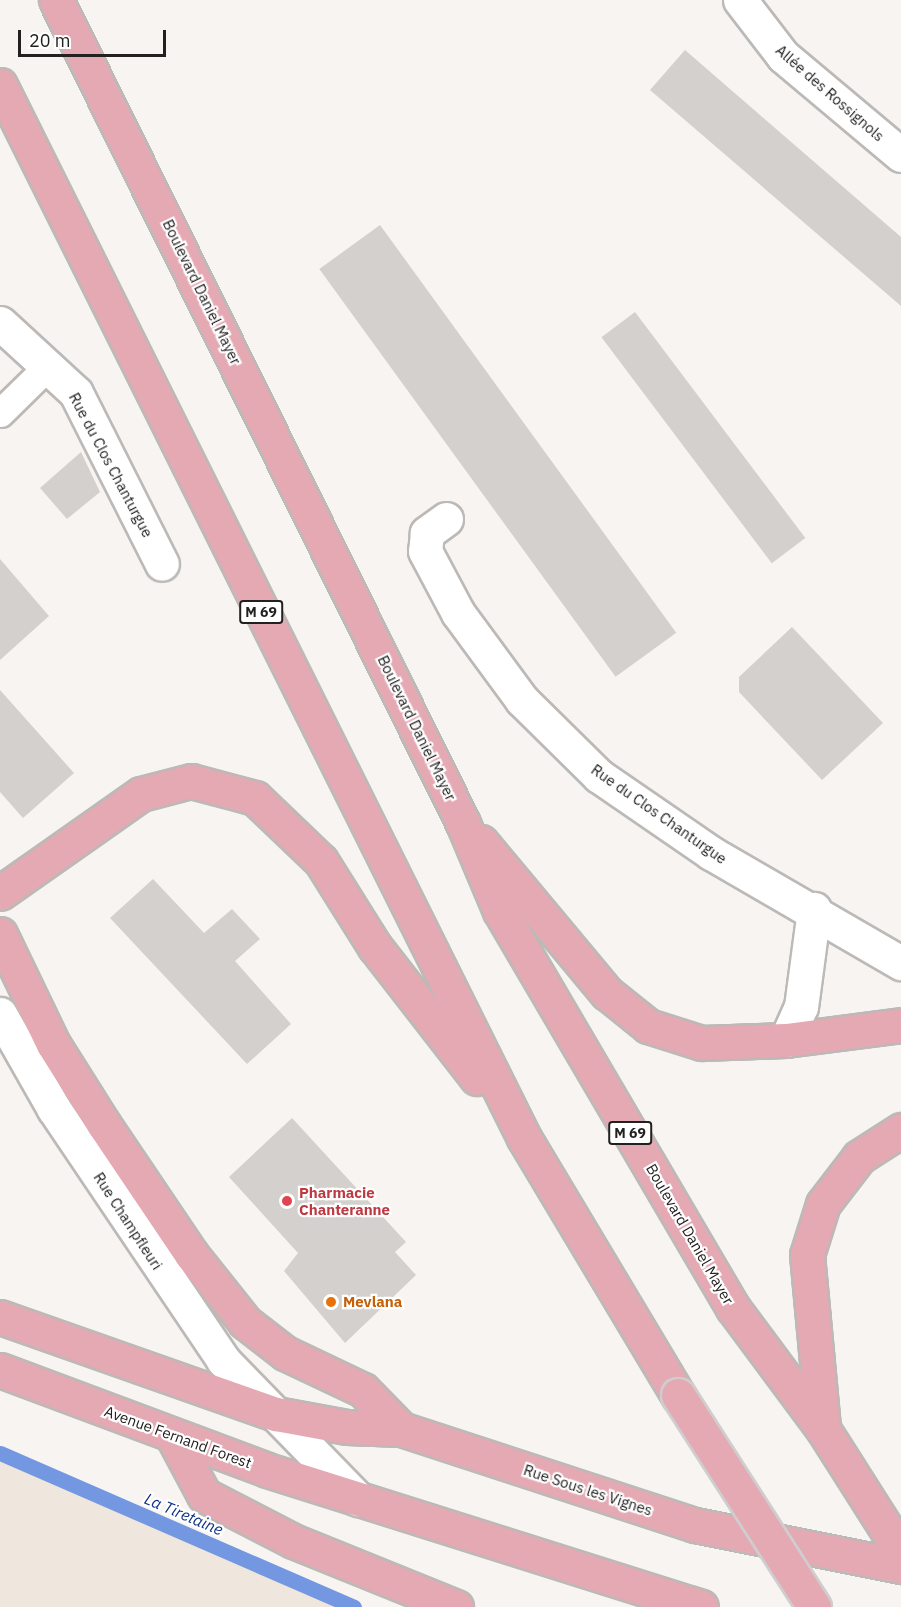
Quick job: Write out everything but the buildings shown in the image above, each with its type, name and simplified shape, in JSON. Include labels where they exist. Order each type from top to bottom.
[{"type":"main road","name":"Boulevard Daniel Mayer","points":[[56,0],[463,823],[500,911],[733,1308],[823,1429]]},
{"type":"main road","name":"M 69","points":[[0,85],[524,1138],[678,1395],[814,1607]]},
{"type":"main road","points":[[0,893],[141,794],[192,781],[255,798],[321,861],[375,947],[524,1138]]},
{"type":"main road","points":[[463,823],[607,993],[648,1026],[702,1043],[786,1040],[901,1025]]},
{"type":"main road","points":[[0,934],[25,980],[53,1044],[104,1125],[191,1254],[245,1322],[285,1353],[363,1390],[401,1429]]},
{"type":"main road","points":[[823,1429],[807,1255],[823,1204],[851,1167],[901,1130]]},
{"type":"main road","points":[[0,1317],[276,1414]]},
{"type":"main road","name":"Avenue Fernand Forest","points":[[0,1370],[172,1435],[358,1499]]},
{"type":"main road","name":"Rue Sous les Vignes","points":[[276,1414],[347,1426],[401,1429],[695,1525],[901,1566]]},
{"type":"main road","name":"M 69","points":[[823,1429],[901,1552]]},
{"type":"main road","points":[[172,1435],[204,1495],[293,1541],[456,1607]]},
{"type":"main road","points":[[358,1499],[701,1607]]},
{"type":"street","name":"Allée des Rossignols","points":[[740,0],[783,56],[901,155]]},
{"type":"street","name":"Rue du Clos Chanturgue","points":[[0,323],[49,365],[76,393],[162,564]]},
{"type":"street","name":"Rue du Clos Chanturgue","points":[[446,519],[427,533],[425,551],[458,613],[522,700],[599,776],[711,853],[814,909],[901,963]]},
{"type":"street","points":[[786,1040],[801,1007],[814,909]]},
{"type":"street","points":[[0,1007],[25,980]]},
{"type":"street","name":"Rue Champfleuri","points":[[0,1014],[54,1109],[223,1360],[358,1499]]},
{"type":"lane","points":[[0,413],[49,365]]},
{"type":"shaded area","points":[[0,1454],[306,1587],[353,1607],[0,1607]]},
{"type":"waterway","name":"La Tiretaine","points":[[0,1453],[354,1607]]},
{"type":"place","name":"Pharmacie Chanteranne","points":[[287,1201]]},
{"type":"place","name":"Mevlana","points":[[331,1302]]}]
